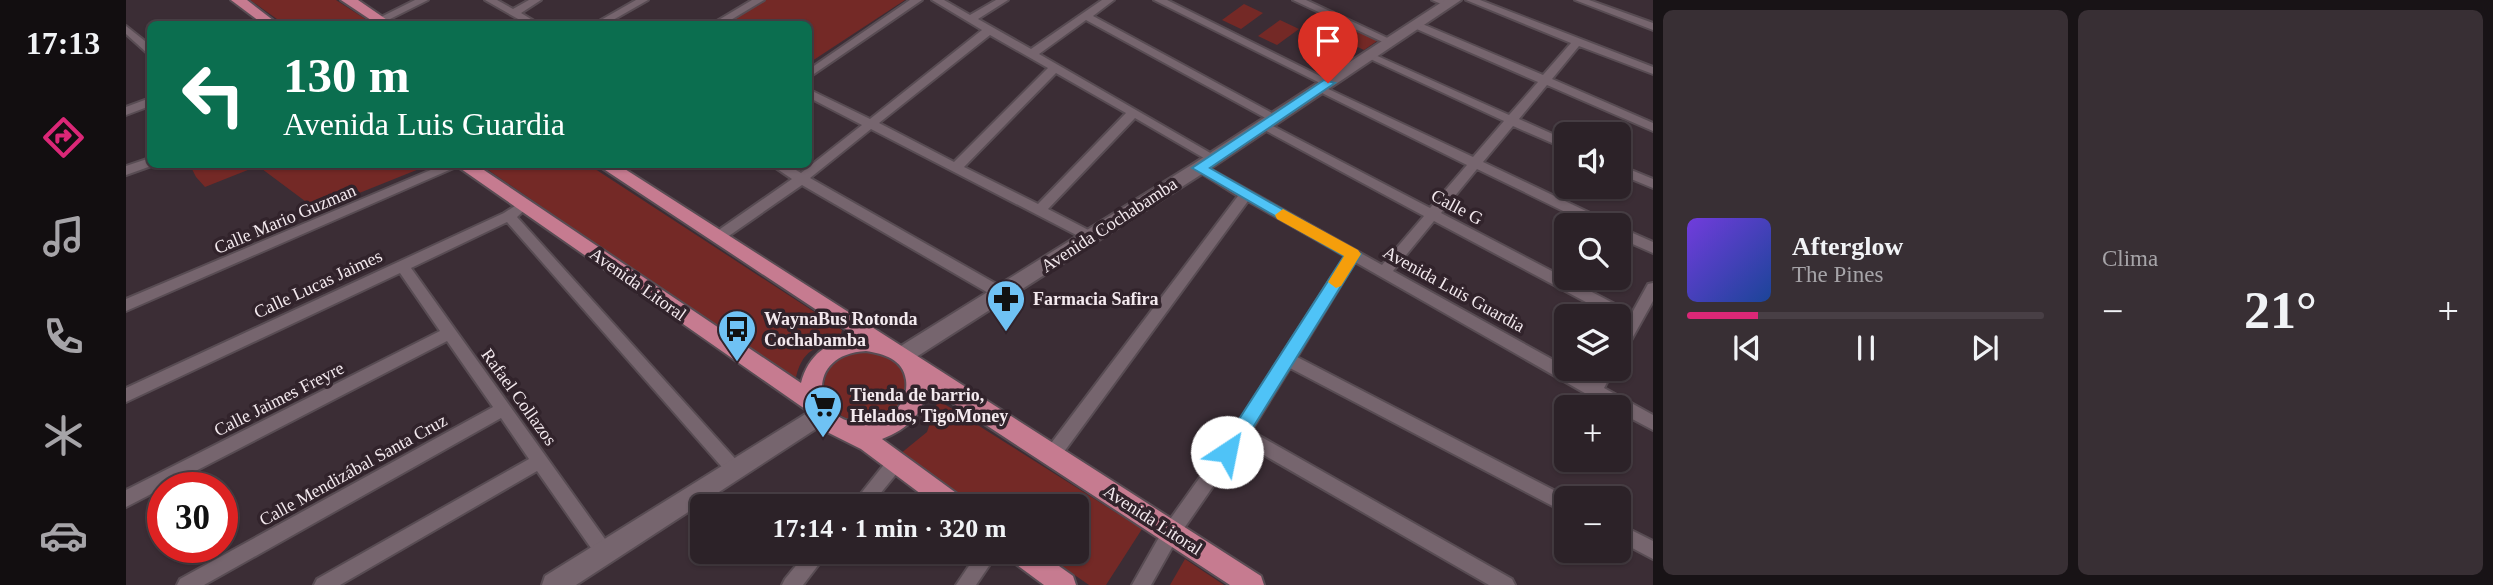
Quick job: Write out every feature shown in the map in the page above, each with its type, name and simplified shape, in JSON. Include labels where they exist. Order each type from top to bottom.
[{"type":"main road","points":[[238,0],[267,21]]},
{"type":"main road","points":[[348,0],[381,21]]},
{"type":"main road","name":"Avenida Cochabamba","points":[[901,356],[1003,294],[1206,163],[1391,42],[1447,1]]},
{"type":"main road","name":"Avenida Litoral","points":[[464,168],[516,210],[816,409]]},
{"type":"main road","name":"Avenida Litoral","points":[[610,168],[1252,585]]},
{"type":"main road","points":[[858,343],[901,356],[918,379],[918,394],[913,408],[903,420],[889,429],[854,433],[841,429],[816,409],[811,380],[816,369],[833,352],[858,343]]},
{"type":"main road","points":[[554,585],[734,469],[816,409]]},
{"type":"main road","points":[[854,433],[939,494]]},
{"type":"main road","points":[[1035,564],[1064,585]]},
{"type":"street","points":[[385,21],[423,0]]},
{"type":"street","points":[[490,0],[528,21]]},
{"type":"street","points":[[513,13],[536,0]]},
{"type":"street","points":[[604,21],[643,0]]},
{"type":"street","points":[[722,21],[759,0]]},
{"type":"street","points":[[812,72],[917,0]]},
{"type":"street","name":"Avenida Luis Guardia","points":[[937,0],[1133,113],[1246,194],[1653,423]]},
{"type":"street","points":[[970,19],[1003,0]]},
{"type":"street","points":[[1031,54],[1109,0]]},
{"type":"street","points":[[1160,0],[1475,163],[1579,213]]},
{"type":"street","points":[[1298,0],[1391,42]]},
{"type":"street","points":[[1471,0],[1653,71]]},
{"type":"street","points":[[1580,0],[1653,27]]},
{"type":"street","name":"Calle G","points":[[1086,16],[1433,214],[1635,321]]},
{"type":"street","points":[[1416,25],[1653,127]]},
{"type":"street","points":[[126,29],[147,47]]},
{"type":"street","points":[[718,237],[800,179],[989,30]]},
{"type":"street","points":[[1384,272],[1577,42]]},
{"type":"street","points":[[1369,56],[1554,140]]},
{"type":"street","points":[[955,168],[1055,68]]},
{"type":"street","points":[[812,94],[1091,237]]},
{"type":"street","points":[[126,111],[147,103]]},
{"type":"street","points":[[1039,211],[1133,113]]},
{"type":"street","points":[[126,171],[147,163]]},
{"type":"street","name":"Calle Mario Guzman","points":[[126,305],[450,168]]},
{"type":"street","points":[[782,168],[1003,294]]},
{"type":"street","points":[[1631,174],[1653,184]]},
{"type":"street","points":[[1052,455],[1246,194]]},
{"type":"street","points":[[516,210],[734,469]]},
{"type":"street","name":"Calle Lucas Jaimes","points":[[126,395],[516,210]]},
{"type":"street","points":[[1631,238],[1653,248]]},
{"type":"street","points":[[1141,585],[1172,531],[1241,433],[1353,254]]},
{"type":"street","name":"Rafael Collazos","points":[[402,266],[604,552]]},
{"type":"street","points":[[1631,328],[1653,288]]},
{"type":"street","name":"Calle Jaimes Freyre","points":[[126,499],[449,332]]},
{"type":"street","points":[[1287,359],[1554,499]]},
{"type":"street","points":[[1595,391],[1600,381]]},
{"type":"street","name":"Calle Mendizábal Santa Cruz","points":[[186,585],[503,409]]},
{"type":"street","points":[[1241,433],[1506,585]]},
{"type":"street","points":[[323,585],[541,460]]},
{"type":"street","points":[[869,494],[896,462]]},
{"type":"street","points":[[1631,538],[1653,550]]},
{"type":"street","points":[[791,585],[809,564]]},
{"type":"street","points":[[965,585],[980,564]]},
{"type":"shaded area","points":[[250,0],[336,0],[368,21],[280,21]]},
{"type":"shaded area","points":[[765,0],[905,0],[812,61],[812,21],[729,21]]},
{"type":"shaded area","points":[[1244,4],[1263,13],[1241,29],[1222,20]]},
{"type":"shaded area","points":[[1318,14],[1377,41],[1364,50],[1347,42],[1342,46],[1302,28]]},
{"type":"shaded area","points":[[1280,20],[1299,29],[1277,45],[1258,36]]},
{"type":"shaded area","points":[[192,168],[253,168],[205,187]]},
{"type":"shaded area","points":[[261,168],[422,168],[317,210]]},
{"type":"shaded area","points":[[485,168],[594,168],[842,330],[834,339],[808,353],[799,366],[796,377],[791,378]]},
{"type":"shaded area","points":[[865,350],[893,360],[902,370],[908,385],[897,409],[883,418],[863,422],[846,418],[834,409],[826,396],[824,382],[830,368],[843,357]]},
{"type":"shaded area","points":[[938,400],[1087,494],[958,494],[900,454],[927,432]]},
{"type":"shaded area","points":[[1089,495],[1142,529],[1106,585],[1089,585],[1059,564],[1089,564]]},
{"type":"shaded area","points":[[1185,559],[1224,585],[1170,585]]},
{"type":"slow traffic","points":[[1283,215],[1353,254],[1336,282]]},
{"type":"place","name":"Farmacia Safira","points":[[1006,333]]},
{"type":"place","name":"WaynaBus Rotonda Cochabamba","points":[[737,363]]},
{"type":"place","name":"Tienda de barrio, Helados, TigoMoney","points":[[823,439]]},
{"type":"route","points":[[1227,452],[1353,254],[1199,168],[1328,83]]}]
